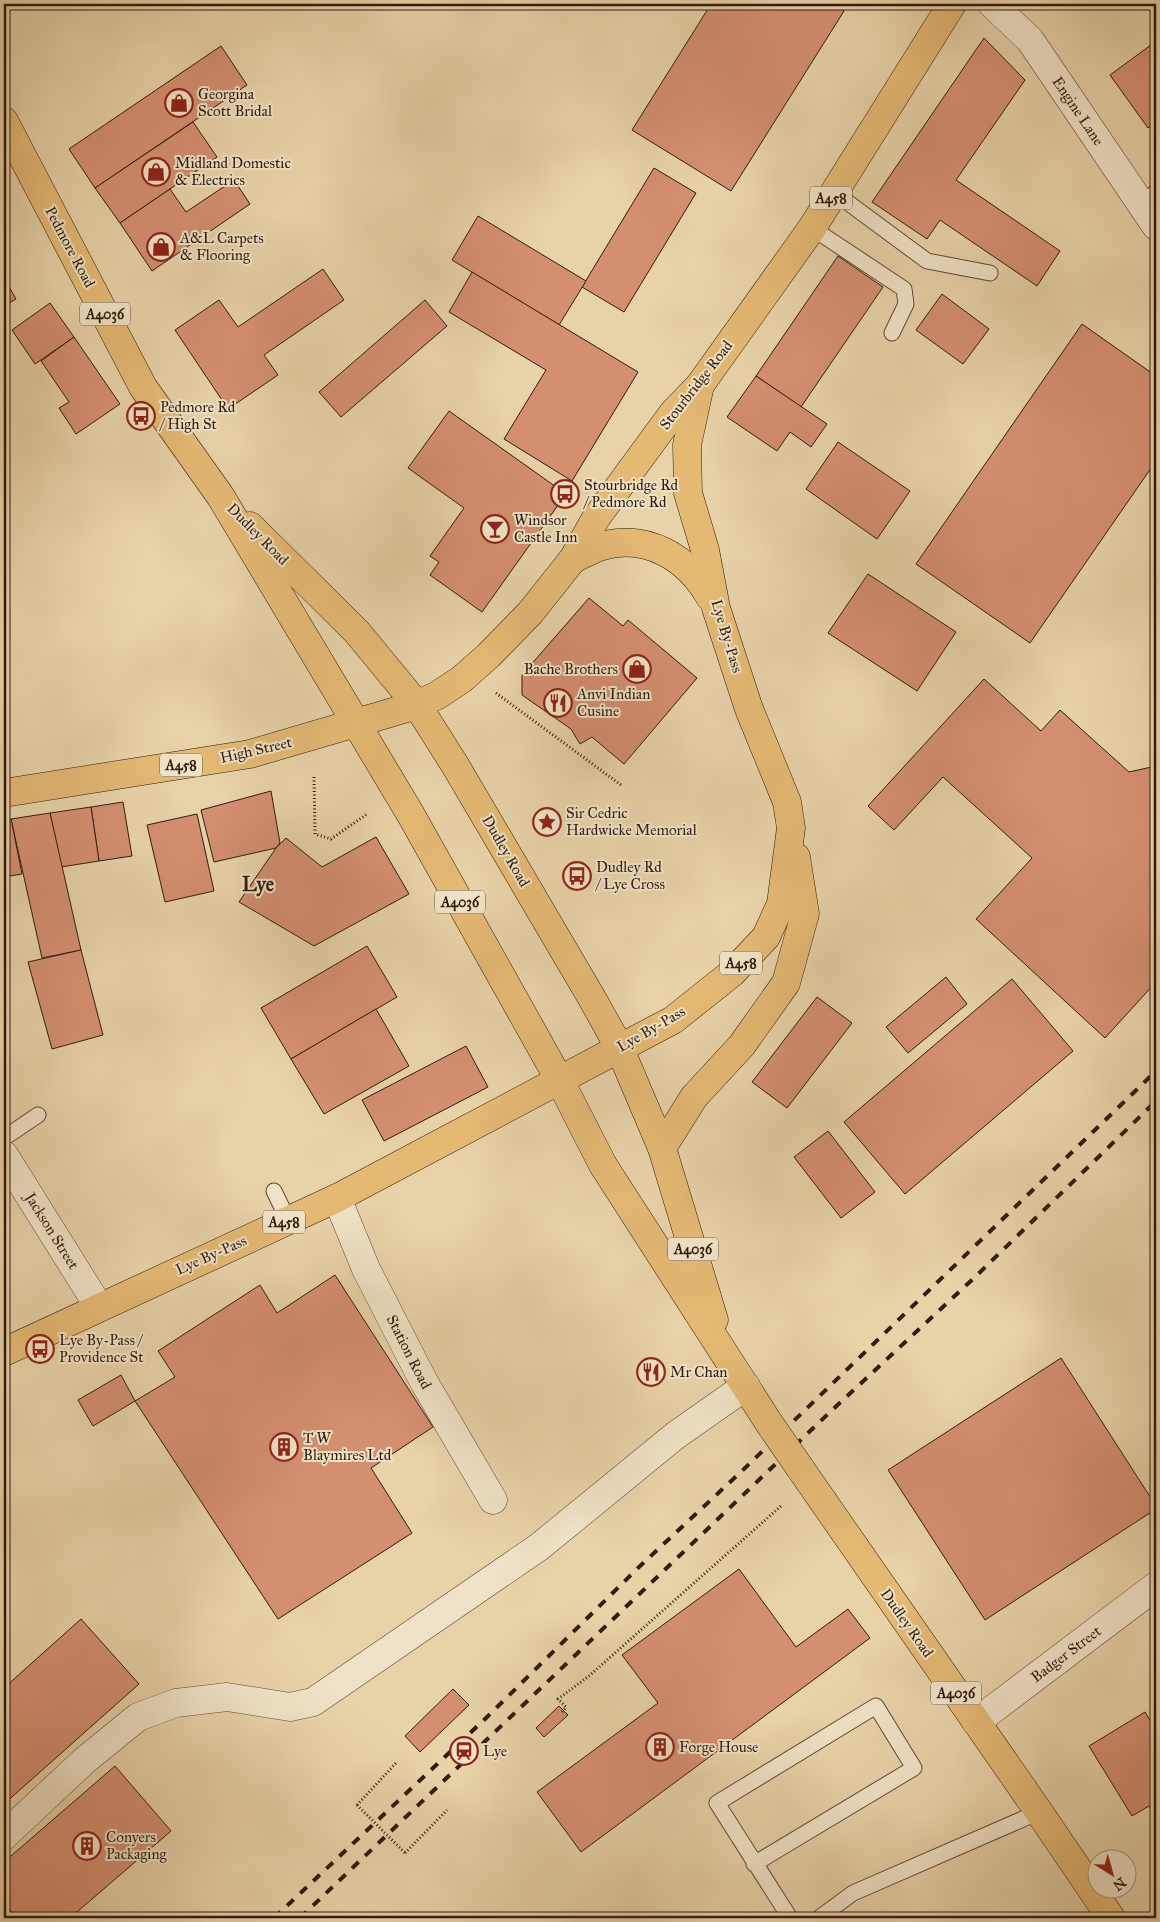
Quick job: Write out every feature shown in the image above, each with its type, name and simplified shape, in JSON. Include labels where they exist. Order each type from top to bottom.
[{"type":"highway","name":"Stourbridge Road","points":[[417,706],[438,696],[462,679],[489,655],[530,613],[573,559],[596,518],[673,413],[700,384],[812,228],[952,4]]},
{"type":"highway","name":"Pedmore Road","points":[[4,121],[143,387],[221,497]]},
{"type":"highway","name":"Lye By-Pass","points":[[4,1352],[337,1198],[673,1020],[732,973],[766,937],[781,904],[791,828],[787,802],[749,709],[716,608],[705,550],[688,493],[687,445],[700,384]]},
{"type":"highway","name":"Dudley Road","points":[[221,497],[357,632],[417,706],[455,765],[619,1047],[662,1148],[723,1350]]},
{"type":"highway","name":"Dudley Road","points":[[221,497],[411,815],[560,1081],[603,1165],[769,1424],[1111,1918]]},
{"type":"highway","points":[[573,559],[602,546],[631,543],[647,545],[672,554],[691,569],[716,608]]},
{"type":"highway","name":"High Street","points":[[4,793],[250,754],[417,706]]},
{"type":"highway","points":[[662,1148],[694,1097],[742,1045],[786,983],[805,914],[791,828]]},
{"type":"street","name":"Engine Lane","points":[[992,4],[1030,40],[1152,208]]},
{"type":"street","name":"Jackson Street","points":[[4,1155],[99,1308]]},
{"type":"street","name":"Station Road","points":[[337,1198],[366,1269],[415,1365],[493,1500]]},
{"type":"street","points":[[4,1836],[84,1761],[138,1717],[176,1703],[227,1697],[290,1707],[313,1702],[539,1547],[676,1436],[746,1386]]},
{"type":"street","name":"Badger Street","points":[[976,1722],[1156,1586]]},
{"type":"lane","points":[[834,193],[927,261],[990,273]]},
{"type":"lane","points":[[812,228],[904,289],[906,304],[892,333]]},
{"type":"lane","points":[[4,1138],[38,1115]]},
{"type":"lane","points":[[274,1191],[288,1220]]},
{"type":"lane","points":[[754,1864],[914,1768],[876,1706],[717,1803],[754,1864],[790,1918]]},
{"type":"lane","points":[[819,1918],[853,1894],[1039,1812]]},
{"type":"path","points":[[496,693],[621,785]]},
{"type":"path","points":[[314,777],[315,834],[331,839],[367,814]]},
{"type":"path","points":[[562,1712],[566,1707],[558,1700],[589,1676],[781,1506]]},
{"type":"path","points":[[397,1762],[357,1806],[405,1852],[447,1810]]},
{"type":"building","points":[[711,4],[833,4],[844,11],[731,191],[632,130]]},
{"type":"building","points":[[984,38],[1025,80],[956,180],[1060,251],[1037,286],[940,220],[927,239],[872,202]]},
{"type":"building","points":[[1155,42],[1156,122],[1148,128],[1110,75]]},
{"type":"building","name":"Georgina Scott Bridal","points":[[221,46],[247,85],[95,188],[69,149]]},
{"type":"building","name":"Midland Domestic & Electrics","points":[[193,122],[217,157],[120,223],[95,188]]},
{"type":"building","points":[[654,168],[696,193],[624,312],[582,287]]},
{"type":"building","name":"A&L Carpets & Flooring","points":[[234,180],[250,204],[152,271],[120,223],[170,189],[186,212]]},
{"type":"building","points":[[478,216],[586,281],[559,325],[452,260]]},
{"type":"building","points":[[838,256],[883,287],[801,407],[756,376]]},
{"type":"building","points":[[323,269],[344,300],[264,355],[278,375],[228,409],[175,330],[219,300],[238,327]]},
{"type":"building","points":[[472,272],[638,372],[572,481],[504,439],[546,370],[449,312]]},
{"type":"building","points":[[4,278],[16,299],[4,306]]},
{"type":"building","points":[[942,294],[989,329],[963,364],[916,330]]},
{"type":"building","points":[[425,300],[447,326],[341,417],[319,392]]},
{"type":"building","points":[[50,303],[74,337],[35,364],[12,330]]},
{"type":"building","points":[[1082,324],[1156,376],[1156,461],[1030,643],[916,564]]},
{"type":"building","points":[[74,337],[120,404],[76,434],[59,408],[69,402],[41,361]]},
{"type":"building","points":[[756,376],[827,424],[811,447],[790,432],[777,451],[727,417]]},
{"type":"building","name":"Windsor Castle Inn","points":[[449,411],[566,494],[482,612],[430,575],[439,562],[430,556],[464,508],[408,468]]},
{"type":"building","points":[[838,442],[910,491],[877,539],[806,489]]},
{"type":"building","points":[[868,574],[956,632],[917,691],[828,633]]},
{"type":"building","points":[[589,598],[623,626],[628,620],[697,678],[624,764],[592,737],[580,744],[571,729],[522,695],[522,675]]},
{"type":"building","points":[[984,679],[1041,731],[1060,710],[1129,772],[1156,766],[1156,982],[1105,1038],[976,919],[1032,858],[943,777],[894,830],[868,806]]},
{"type":"building","points":[[271,791],[280,843],[276,848],[214,862],[201,810]]},
{"type":"building","points":[[123,802],[132,856],[99,861],[91,807]]},
{"type":"building","points":[[91,807],[99,861],[61,867],[50,813]]},
{"type":"building","points":[[50,813],[81,950],[42,958],[11,819]]},
{"type":"building","points":[[197,814],[214,891],[165,902],[147,825]]},
{"type":"building","points":[[11,819],[22,874],[4,877],[4,820]]},
{"type":"building","points":[[376,837],[409,894],[314,946],[239,902],[276,848],[286,838],[322,867]]},
{"type":"building","points":[[367,946],[397,997],[291,1059],[261,1008]]},
{"type":"building","points":[[81,950],[103,1035],[52,1049],[28,962]]},
{"type":"building","points":[[946,977],[967,1004],[908,1053],[886,1027]]},
{"type":"building","points":[[1012,979],[1073,1051],[905,1194],[844,1122]]},
{"type":"building","points":[[817,997],[852,1023],[787,1108],[752,1082]]},
{"type":"building","points":[[376,1009],[409,1066],[324,1114],[291,1059]]},
{"type":"building","points":[[466,1046],[488,1087],[384,1141],[362,1100]]},
{"type":"building","points":[[828,1131],[875,1192],[841,1218],[794,1157]]},
{"type":"building","name":"T W Blaymires Ltd","points":[[335,1275],[433,1427],[371,1468],[412,1533],[278,1619],[135,1401],[175,1377],[158,1351],[260,1285],[277,1313]]},
{"type":"building","points":[[1061,1358],[1156,1506],[1156,1509],[985,1620],[888,1470]]},
{"type":"building","points":[[121,1375],[135,1401],[93,1426],[78,1400]]},
{"type":"building","name":"Forge House","points":[[739,1569],[796,1647],[848,1609],[870,1638],[581,1852],[537,1792],[658,1703],[622,1655]]},
{"type":"building","points":[[81,1619],[139,1684],[4,1804],[4,1688]]},
{"type":"building","points":[[453,1689],[469,1705],[420,1752],[405,1736]]},
{"type":"building","points":[[559,1706],[568,1715],[544,1737],[536,1728]]},
{"type":"building","points":[[1145,1712],[1156,1730],[1156,1818],[1149,1806],[1132,1816],[1089,1746]]},
{"type":"building","name":"Conyers Packaging","points":[[115,1766],[171,1831],[70,1918],[17,1918],[4,1903],[4,1862]]},
{"type":"railway","points":[[274,1918],[485,1719],[639,1567],[744,1469],[1156,1071]]},
{"type":"railway","points":[[300,1918],[829,1413],[974,1278],[1156,1101]]},
{"type":"place","name":"Georgina Scott Bridal","points":[[179,103]]},
{"type":"place","name":"Midland Domestic & Electrics","points":[[156,172]]},
{"type":"place","name":"A&L Carpets & Flooring","points":[[161,247]]},
{"type":"place","name":"Pedmore Rd / High St","points":[[141,416]]},
{"type":"place","name":"Stourbridge Rd / Pedmore Rd","points":[[565,494]]},
{"type":"place","name":"Windsor Castle Inn","points":[[495,529]]},
{"type":"place","name":"Bache Brothers","points":[[637,669]]},
{"type":"place","name":"Anvi Indian Cusine","points":[[558,703]]},
{"type":"place","name":"Sir Cedric Hardwicke Memorial","points":[[547,822]]},
{"type":"place","name":"Dudley Rd / Lye Cross","points":[[577,876]]},
{"type":"place","name":"Lye By-Pass / Providence St","points":[[40,1349]]},
{"type":"place","name":"Mr Chan","points":[[651,1372]]},
{"type":"place","name":"T W Blaymires Ltd","points":[[284,1447]]},
{"type":"place","name":"Forge House","points":[[660,1747]]},
{"type":"place","name":"Lye","points":[[464,1751]]},
{"type":"place","name":"Conyers Packaging","points":[[87,1846]]},
{"type":"district","name":"Lye","points":[[258,884]]}]
